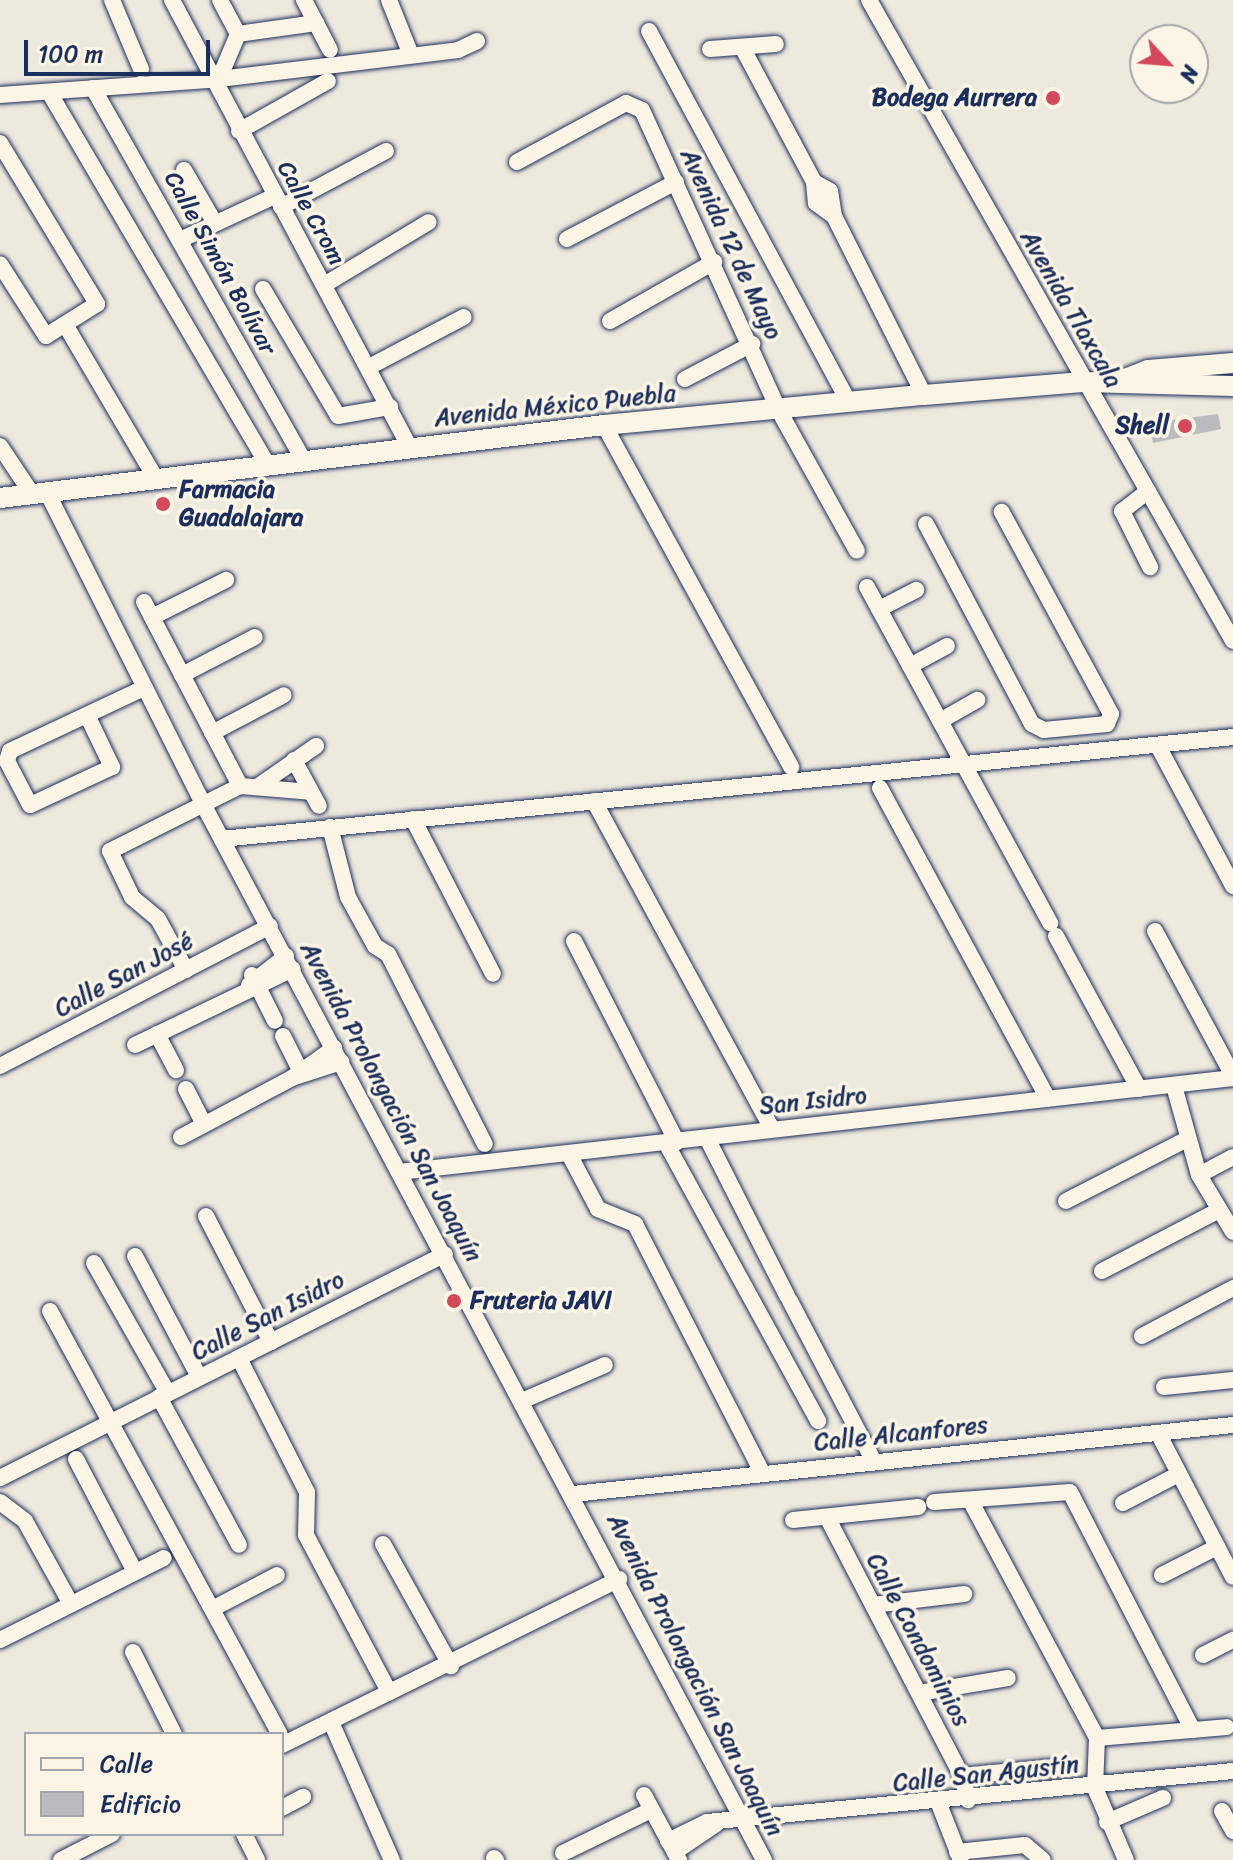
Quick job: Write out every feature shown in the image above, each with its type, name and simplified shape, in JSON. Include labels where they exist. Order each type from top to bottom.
[{"type":"main road","name":"Avenida México Puebla","points":[[1117,382],[1148,370],[1233,363]]},
{"type":"main road","name":"Avenida México Puebla","points":[[0,498],[604,425],[924,395],[1082,382],[1117,382],[1145,389],[1233,386]]},
{"type":"street","points":[[112,0],[141,69]]},
{"type":"street","name":"Calle Crom","points":[[172,0],[410,448]]},
{"type":"street","points":[[220,0],[238,34]]},
{"type":"street","points":[[304,0],[330,50]]},
{"type":"street","points":[[389,0],[411,55]]},
{"type":"street","name":"Avenida Tlaxcala","points":[[869,0],[1082,382],[1227,618],[1233,641]]},
{"type":"street","points":[[238,34],[316,23]]},
{"type":"street","points":[[649,31],[849,402]]},
{"type":"street","points":[[215,80],[238,34]]},
{"type":"street","points":[[0,95],[215,80],[411,55],[477,41]]},
{"type":"street","points":[[710,49],[776,44]]},
{"type":"street","points":[[742,47],[814,182],[816,203],[834,216],[924,395]]},
{"type":"street","points":[[239,131],[328,81]]},
{"type":"street","name":"Calle Simón Bolívar","points":[[93,88],[304,461]]},
{"type":"street","points":[[49,92],[268,465]]},
{"type":"street","name":"Avenida 12 de Mayo","points":[[517,162],[635,103],[714,262],[778,409],[857,551]]},
{"type":"street","points":[[0,143],[95,299],[93,309],[46,336],[0,264]]},
{"type":"street","points":[[180,240],[215,223],[278,202],[386,151]]},
{"type":"street","points":[[184,170],[215,223]]},
{"type":"street","points":[[567,239],[676,182]]},
{"type":"street","points":[[324,285],[429,222]]},
{"type":"street","points":[[610,321],[714,262]]},
{"type":"street","points":[[263,289],[338,416],[390,407]]},
{"type":"street","points":[[369,367],[464,317]]},
{"type":"street","points":[[66,326],[156,479]]},
{"type":"street","points":[[685,379],[752,344]]},
{"type":"street","points":[[604,425],[791,767]]},
{"type":"street","name":"Avenida Prolongación San Joaquín","points":[[0,446],[40,493],[399,1172],[619,1579],[764,1860]]},
{"type":"street","points":[[1148,491],[1122,511],[1150,567]]},
{"type":"street","points":[[926,524],[1032,724],[1079,727],[1107,724],[1111,714],[1002,512]]},
{"type":"street","points":[[226,580],[148,610],[212,733],[248,787],[315,799],[294,760]]},
{"type":"street","points":[[867,587],[1139,1089]]},
{"type":"street","points":[[879,609],[916,590]]},
{"type":"street","points":[[182,675],[255,637]]},
{"type":"street","points":[[910,666],[947,646]]},
{"type":"street","points":[[87,715],[112,767],[30,805],[7,755],[87,715],[144,688]]},
{"type":"street","points":[[212,733],[284,695]]},
{"type":"street","points":[[940,721],[977,700]]},
{"type":"street","points":[[1079,727],[1083,752]]},
{"type":"street","points":[[222,839],[1233,737]]},
{"type":"street","points":[[186,970],[158,919],[132,897],[110,851],[203,804],[248,787],[316,746]]},
{"type":"street","points":[[1158,746],[1233,886]]},
{"type":"street","points":[[880,788],[1048,1099]]},
{"type":"street","points":[[594,801],[772,1129]]},
{"type":"street","points":[[413,819],[493,974]]},
{"type":"street","points":[[330,827],[348,897],[375,946],[388,954],[485,1144]]},
{"type":"street","name":"Calle San José","points":[[0,1066],[270,926]]},
{"type":"street","points":[[1155,931],[1233,1077]]},
{"type":"street","points":[[574,941],[671,1143],[818,1421]]},
{"type":"street","points":[[135,1045],[290,963]]},
{"type":"street","points":[[253,983],[275,1021]]},
{"type":"street","points":[[157,1034],[176,1070]]},
{"type":"street","points":[[283,1036],[298,1074]]},
{"type":"street","points":[[181,1137],[338,1055]]},
{"type":"street","name":"San Isidro","points":[[399,1172],[1233,1077]]},
{"type":"street","points":[[1174,1086],[1199,1175],[1233,1232]]},
{"type":"street","points":[[186,1089],[204,1124]]},
{"type":"street","points":[[707,1138],[873,1460]]},
{"type":"street","points":[[1066,1201],[1187,1139]]},
{"type":"street","points":[[569,1154],[598,1209],[635,1224],[763,1474]]},
{"type":"street","points":[[1199,1175],[1233,1157]]},
{"type":"street","points":[[1102,1271],[1219,1210]]},
{"type":"street","points":[[206,1216],[271,1342]]},
{"type":"street","name":"Calle San Isidro","points":[[0,1479],[111,1420],[445,1254]]},
{"type":"street","points":[[135,1256],[199,1377]]},
{"type":"street","points":[[94,1263],[239,1545]]},
{"type":"street","points":[[1142,1336],[1233,1288]]},
{"type":"street","points":[[50,1311],[214,1608],[278,1732]]},
{"type":"street","points":[[239,1358],[307,1492],[306,1535],[389,1692]]},
{"type":"street","points":[[524,1400],[605,1365]]},
{"type":"street","points":[[1164,1387],[1233,1380]]},
{"type":"street","name":"Calle Alcanfores","points":[[573,1494],[873,1460],[1233,1425]]},
{"type":"street","points":[[1158,1433],[1233,1577]]},
{"type":"street","points":[[76,1459],[135,1572]]},
{"type":"street","points":[[1123,1503],[1179,1474]]},
{"type":"street","points":[[0,1479],[7,1505],[71,1604]]},
{"type":"street","points":[[793,1520],[1070,1492],[1193,1730]]},
{"type":"street","points":[[970,1500],[1097,1738],[1095,1788],[1107,1822],[1126,1860]]},
{"type":"street","name":"Calle Condominios","points":[[827,1517],[965,1788]]},
{"type":"street","points":[[383,1544],[451,1666]]},
{"type":"street","points":[[1162,1575],[1217,1547]]},
{"type":"street","points":[[2,1634],[164,1558]]},
{"type":"street","points":[[214,1608],[277,1575]]},
{"type":"street","points":[[284,1739],[331,1722],[389,1692],[451,1666],[619,1579]]},
{"type":"street","points":[[873,1605],[964,1594]]},
{"type":"street","points":[[1203,1655],[1233,1640]]},
{"type":"street","points":[[133,1652],[173,1732]]},
{"type":"street","points":[[919,1693],[1008,1678]]},
{"type":"street","points":[[331,1722],[392,1860]]},
{"type":"street","points":[[1097,1738],[1227,1727]]},
{"type":"street","points":[[965,1788],[1056,1767]]},
{"type":"street","name":"Calle San Agustín","points":[[674,1851],[716,1824],[939,1804],[965,1788],[1095,1788],[1233,1771]]},
{"type":"street","points":[[284,1807],[303,1797]]},
{"type":"street","points":[[1107,1822],[1163,1798]]},
{"type":"street","points":[[563,1853],[648,1802],[674,1851]]},
{"type":"street","points":[[939,1804],[959,1856],[1025,1845],[1043,1860]]},
{"type":"street","points":[[1222,1811],[1233,1831]]},
{"type":"street","points":[[61,1860],[88,1854],[110,1836]]},
{"type":"street","points":[[245,1836],[257,1860]]},
{"type":"building","name":"Shell","points":[[1218,414],[1221,429],[1153,443],[1150,423]]},
{"type":"place","name":"Bodega Aurrera","points":[[1053,98]]},
{"type":"place","name":"Shell","points":[[1185,426]]},
{"type":"place","name":"Farmacia Guadalajara","points":[[163,504]]},
{"type":"place","name":"Fruteria JAVI","points":[[454,1301]]}]
